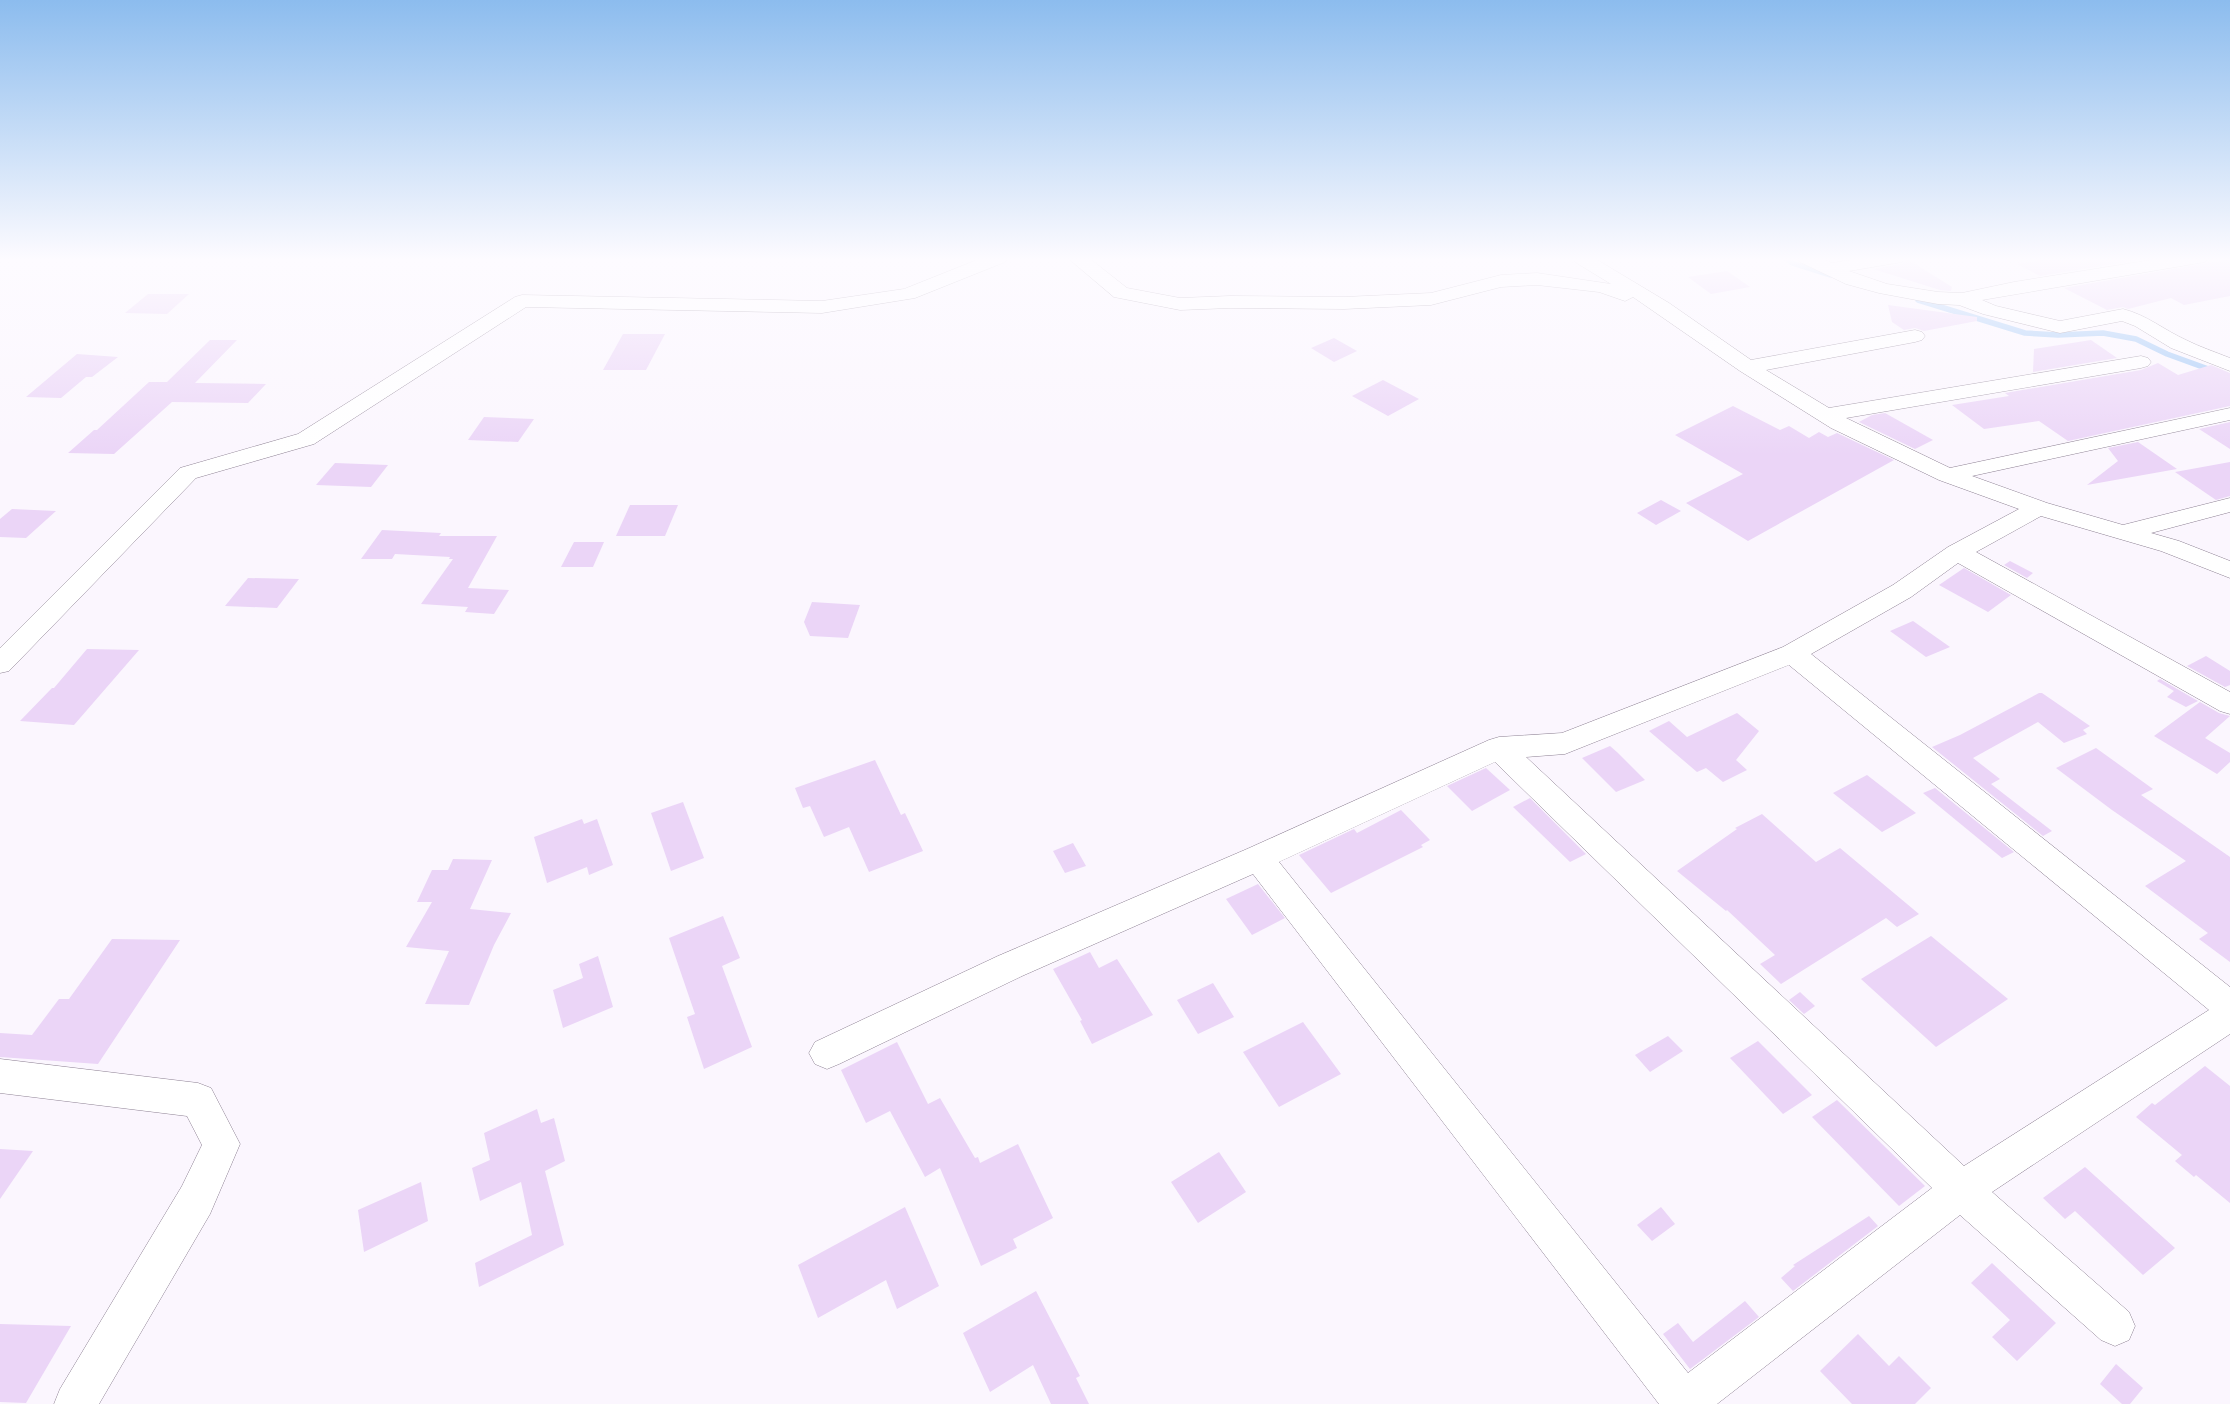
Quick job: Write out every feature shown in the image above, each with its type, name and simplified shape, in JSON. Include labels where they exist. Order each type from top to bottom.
[{"type":"street","points":[[0,664],[188,473],[306,439],[487,324]]},
{"type":"street","points":[[1684,324],[1747,367],[1826,415],[1947,475],[2038,508],[2170,546],[2230,570]]},
{"type":"street","points":[[2046,324],[2060,327],[2078,324]]},
{"type":"street","points":[[2144,324],[2178,344],[2230,366]]},
{"type":"street","points":[[1747,367],[1915,336]]},
{"type":"street","points":[[1826,415],[2141,362]]},
{"type":"street","points":[[1947,475],[2230,414]]},
{"type":"street","points":[[2124,532],[2230,505]]},
{"type":"street","points":[[827,1053],[1010,966],[1258,858],[1499,748],[1565,743],[1792,653],[1902,591],[1957,552],[2038,508]]},
{"type":"street","points":[[1957,552],[2230,704]]},
{"type":"street","points":[[1792,653],[2230,1008]]},
{"type":"street","points":[[1499,748],[1961,1190],[2115,1326]]},
{"type":"street","points":[[1258,858],[1684,1403],[1961,1190],[2230,1015]]},
{"type":"street","points":[[0,1076],[198,1100],[221,1144],[196,1200],[75,1404]]},
{"type":"building","points":[[1894,324],[1964,324],[1924,331],[1915,328],[1904,330]]},
{"type":"building","points":[[623,334],[665,334],[646,370],[603,370]]},
{"type":"building","points":[[1334,338],[1357,351],[1334,362],[1311,348]]},
{"type":"building","points":[[210,340],[237,340],[195,383],[266,384],[248,403],[172,402],[114,454],[68,453],[94,430],[97,430],[149,382],[167,382]]},
{"type":"building","points":[[2091,340],[2117,358],[2033,372],[2034,349]]},
{"type":"building","points":[[77,354],[118,357],[92,377],[86,377],[61,398],[26,397]]},
{"type":"building","points":[[2158,363],[2178,375],[2211,365],[2230,373],[2230,406],[2068,441],[2039,421],[1984,429],[1952,405],[2009,396],[2005,393],[2141,370]]},
{"type":"building","points":[[1383,380],[1419,399],[1388,416],[1352,396]]},
{"type":"building","points":[[1733,406],[1780,430],[1789,426],[1809,438],[1819,432],[1828,437],[1837,433],[1894,460],[1748,541],[1686,503],[1743,474],[1675,435]]},
{"type":"building","points":[[1885,413],[1933,440],[1915,449],[1859,422],[1872,415]]},
{"type":"building","points":[[484,417],[534,419],[518,442],[468,440]]},
{"type":"building","points":[[2230,422],[2230,449],[2199,429]]},
{"type":"building","points":[[2138,442],[2177,469],[2087,485],[2118,461],[2108,448]]},
{"type":"building","points":[[2230,462],[2230,496],[2216,500],[2175,472]]},
{"type":"building","points":[[335,463],[388,465],[371,487],[316,485]]},
{"type":"building","points":[[1661,500],[1681,511],[1656,525],[1637,513]]},
{"type":"building","points":[[630,505],[678,505],[665,536],[616,536]]},
{"type":"building","points":[[12,509],[56,511],[26,538],[0,537],[0,519]]},
{"type":"building","points":[[382,530],[441,533],[439,536],[497,536],[468,588],[509,590],[494,614],[465,612],[468,607],[421,604],[453,559],[449,559],[450,557],[395,554],[392,559],[361,559]]},
{"type":"building","points":[[574,542],[604,542],[593,567],[561,567]]},
{"type":"building","points":[[2010,561],[2033,573],[2027,578],[2004,565]]},
{"type":"building","points":[[1964,568],[2011,595],[1988,612],[1939,585]]},
{"type":"building","points":[[248,578],[299,579],[277,608],[225,606]]},
{"type":"building","points":[[812,602],[860,605],[848,638],[810,636],[804,622]]},
{"type":"building","points":[[1913,621],[1950,647],[1926,657],[1890,631]]},
{"type":"building","points":[[87,649],[139,650],[74,725],[20,721],[54,688]]},
{"type":"building","points":[[2206,656],[2230,671],[2230,685],[2225,687],[2187,666]]},
{"type":"building","points":[[2160,679],[2198,701],[2186,707],[2167,697],[2174,691],[2157,681]]},
{"type":"building","points":[[2042,693],[2090,726],[2083,730],[2087,734],[2064,743],[2038,722],[1973,758],[2000,779],[1991,784],[2052,831],[2043,836],[1932,747],[1960,735]]},
{"type":"building","points":[[2200,702],[2219,713],[2230,716],[2205,738],[2230,753],[2230,762],[2217,774],[2154,736]]},
{"type":"building","points":[[1737,713],[1759,731],[1736,760],[1747,770],[1723,782],[1706,768],[1697,772],[1649,731],[1669,721],[1687,737]]},
{"type":"building","points":[[1610,746],[1645,780],[1616,792],[1582,758]]},
{"type":"building","points":[[2096,748],[2153,789],[2141,795],[2230,857],[2230,962],[2199,939],[2208,933],[2145,886],[2186,861],[2112,810],[2056,768]]},
{"type":"building","points":[[875,760],[901,815],[905,813],[923,851],[869,872],[849,827],[824,837],[810,806],[803,808],[795,788]]},
{"type":"building","points":[[1486,768],[1510,790],[1472,811],[1447,786]]},
{"type":"building","points":[[1867,775],[1916,813],[1882,832],[1833,793]]},
{"type":"building","points":[[1935,788],[2014,852],[2002,858],[1923,793]]},
{"type":"building","points":[[1530,798],[1586,854],[1570,862],[1513,807]]},
{"type":"building","points":[[683,802],[704,858],[671,871],[651,813]]},
{"type":"building","points":[[1401,810],[1430,840],[1421,845],[1423,847],[1331,893],[1299,855],[1354,829],[1357,833]]},
{"type":"building","points":[[1762,814],[1816,862],[1840,848],[1919,914],[1897,927],[1886,918],[1781,984],[1760,964],[1775,955],[1727,910],[1677,871],[1737,829],[1735,828]]},
{"type":"building","points":[[582,819],[584,824],[597,819],[613,865],[589,875],[587,867],[547,883],[534,837]]},
{"type":"building","points":[[1073,843],[1086,866],[1065,873],[1053,851]]},
{"type":"building","points":[[453,859],[492,860],[470,909],[511,913],[494,945],[469,1005],[425,1004],[449,951],[406,947],[432,902],[417,902],[432,870],[448,870]]},
{"type":"building","points":[[1258,884],[1285,918],[1252,935],[1226,899]]},
{"type":"building","points":[[723,916],[740,958],[722,966],[752,1047],[704,1069],[687,1017],[695,1014],[669,938]]},
{"type":"building","points":[[1931,936],[2008,999],[1936,1047],[1861,979]]},
{"type":"building","points":[[112,939],[180,940],[98,1064],[0,1057],[0,1033],[32,1035],[59,999],[69,999]]},
{"type":"building","points":[[1090,952],[1099,968],[1117,959],[1153,1015],[1092,1044],[1080,1021],[1082,1020],[1053,969]]},
{"type":"building","points":[[598,956],[613,1007],[563,1028],[553,990],[583,978],[579,964]]},
{"type":"building","points":[[1213,983],[1234,1017],[1198,1034],[1177,1000]]},
{"type":"building","points":[[1800,992],[1815,1006],[1804,1014],[1789,1000]]},
{"type":"building","points":[[1303,1022],[1341,1074],[1279,1107],[1243,1052]]},
{"type":"building","points":[[1668,1036],[1683,1051],[1650,1072],[1635,1055]]},
{"type":"building","points":[[1758,1041],[1812,1095],[1783,1114],[1730,1058]]},
{"type":"building","points":[[897,1042],[928,1104],[940,1098],[975,1158],[978,1157],[980,1163],[1018,1144],[1053,1218],[1013,1239],[1017,1248],[981,1266],[940,1168],[925,1177],[890,1111],[866,1123],[841,1070]]},
{"type":"building","points":[[2205,1066],[2230,1086],[2230,1203],[2196,1175],[2194,1177],[2175,1161],[2182,1155],[2136,1117],[2152,1103],[2155,1105]]},
{"type":"building","points":[[1837,1100],[1925,1186],[1899,1206],[1812,1117]]},
{"type":"building","points":[[537,1109],[541,1123],[554,1118],[565,1161],[545,1171],[564,1245],[479,1287],[475,1263],[532,1235],[521,1182],[480,1201],[472,1168],[490,1160],[484,1133]]},
{"type":"building","points":[[0,1149],[33,1151],[0,1199]]},
{"type":"building","points":[[1219,1152],[1246,1192],[1198,1223],[1171,1182]]},
{"type":"building","points":[[2085,1167],[2175,1248],[2143,1275],[2075,1211],[2065,1219],[2043,1198]]},
{"type":"building","points":[[421,1182],[428,1221],[364,1252],[358,1210]]},
{"type":"building","points":[[905,1207],[939,1286],[897,1309],[886,1280],[818,1318],[798,1265]]},
{"type":"building","points":[[1661,1207],[1675,1224],[1652,1241],[1637,1225]]},
{"type":"building","points":[[1869,1216],[1878,1226],[1793,1291],[1781,1278],[1795,1266],[1793,1265]]},
{"type":"building","points":[[1992,1263],[2056,1323],[2017,1361],[1992,1337],[2010,1320],[1971,1283]]},
{"type":"building","points":[[1036,1291],[1080,1376],[1076,1378],[1089,1404],[1051,1404],[1033,1365],[990,1392],[963,1333]]},
{"type":"building","points":[[1745,1301],[1759,1317],[1690,1369],[1663,1334],[1678,1323],[1693,1342]]},
{"type":"building","points":[[0,1324],[71,1326],[26,1403],[0,1402]]},
{"type":"building","points":[[1858,1334],[1889,1366],[1899,1356],[1931,1388],[1915,1404],[1852,1404],[1820,1371]]},
{"type":"building","points":[[2116,1364],[2143,1388],[2130,1404],[2122,1404],[2100,1384]]},
{"type":"waterway","points":[[1994,324],[2025,333],[2058,335],[2103,333],[2136,339],[2167,354],[2230,377]]}]
